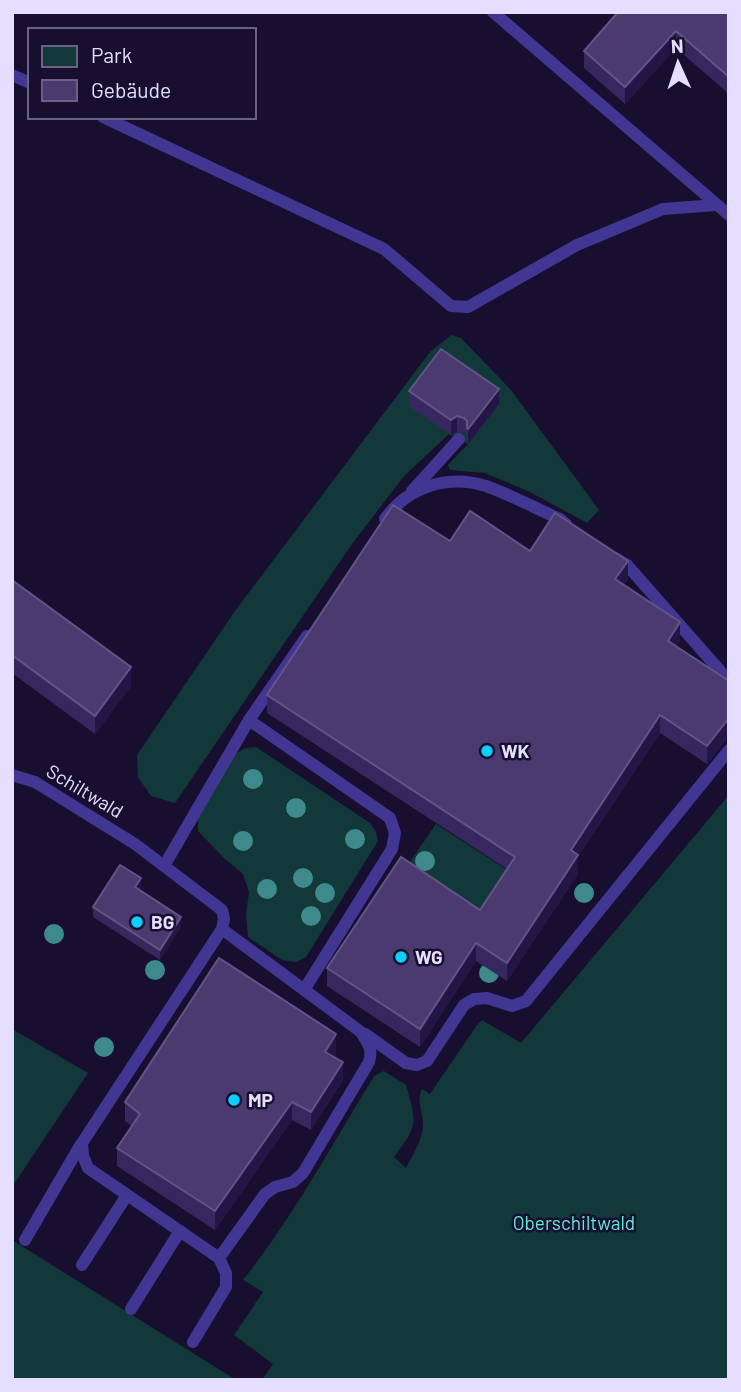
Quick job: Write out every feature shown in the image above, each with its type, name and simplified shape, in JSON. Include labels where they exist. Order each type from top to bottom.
[{"type":"lane","points":[[493,12],[729,215]]},
{"type":"lane","points":[[12,75],[28,82]]},
{"type":"lane","points":[[107,119],[384,249],[451,306],[468,307],[577,245],[663,209],[716,205]]},
{"type":"lane","points":[[378,530],[393,508],[409,495],[459,439]]},
{"type":"lane","points":[[409,495],[430,485],[458,482],[484,485],[559,519],[582,535]]},
{"type":"lane","points":[[604,550],[627,565],[729,681]]},
{"type":"lane","points":[[164,866],[249,720],[310,631]]},
{"type":"lane","points":[[249,720],[390,818],[395,833],[392,849],[304,990]]},
{"type":"lane","points":[[25,1240],[82,1143],[222,929],[361,1032],[407,1063],[417,1065],[427,1061],[464,1005],[474,999],[487,998],[512,1006],[526,1002],[729,750]]},
{"type":"lane","name":"Schiltwald","points":[[12,775],[35,782],[135,844],[222,910],[222,929]]},
{"type":"lane","points":[[219,1258],[265,1194],[275,1187],[293,1181],[303,1173],[369,1062],[369,1045],[361,1032]]},
{"type":"lane","points":[[82,1143],[88,1168],[219,1258],[226,1272],[226,1287],[193,1342]]},
{"type":"lane","points":[[82,1265],[127,1195]]},
{"type":"lane","points":[[131,1309],[180,1231]]},
{"type":"green space","points":[[451,335],[461,338],[511,390],[599,510],[587,523],[530,492],[485,473],[450,470],[448,465],[468,444],[449,434],[404,476],[352,544],[175,803],[151,796],[138,777],[137,755],[235,611],[430,352]]},
{"type":"green space","points":[[256,747],[370,823],[378,841],[306,957],[296,962],[282,960],[248,937],[246,915],[249,892],[243,874],[198,831],[198,819],[235,754],[246,748]]},
{"type":"green space","name":"Oberschiltwald","points":[[729,795],[729,1380],[262,1380],[273,1364],[234,1335],[263,1292],[243,1280],[295,1206],[374,1076],[384,1071],[406,1085],[413,1124],[408,1138],[394,1157],[406,1168],[423,1130],[420,1093],[422,1089],[430,1094],[477,1025],[482,1020],[521,1043]]},
{"type":"green space","points":[[436,824],[515,875],[464,953],[401,875]]},
{"type":"green space","points":[[12,1029],[88,1073],[12,1187]]},
{"type":"green space","points":[[12,1240],[236,1380],[12,1380]]},
{"type":"building","points":[[618,12],[729,12],[729,77],[676,31],[625,87],[584,51]]},
{"type":"building","points":[[441,349],[499,389],[468,429],[464,418],[457,416],[451,420],[409,391]]},
{"type":"building","name":"WK","points":[[393,505],[450,541],[470,511],[530,551],[555,513],[628,561],[615,579],[680,622],[668,641],[729,681],[729,718],[707,746],[660,715],[571,850],[578,855],[507,963],[476,943],[420,1029],[327,968],[401,857],[480,910],[515,857],[267,695]]},
{"type":"building","points":[[12,580],[131,667],[95,716],[12,655]]},
{"type":"building","name":"BG","points":[[120,865],[141,878],[135,887],[181,917],[160,950],[93,907]]},
{"type":"building","name":"MP","points":[[219,958],[336,1034],[325,1052],[343,1062],[311,1112],[292,1102],[215,1211],[117,1148],[140,1114],[125,1102]]},
{"type":"place","name":"WK","points":[[487,751]]},
{"type":"place","name":"BG","points":[[137,922]]},
{"type":"place","name":"WG","points":[[401,957]]},
{"type":"place","name":"MP","points":[[234,1100]]}]
